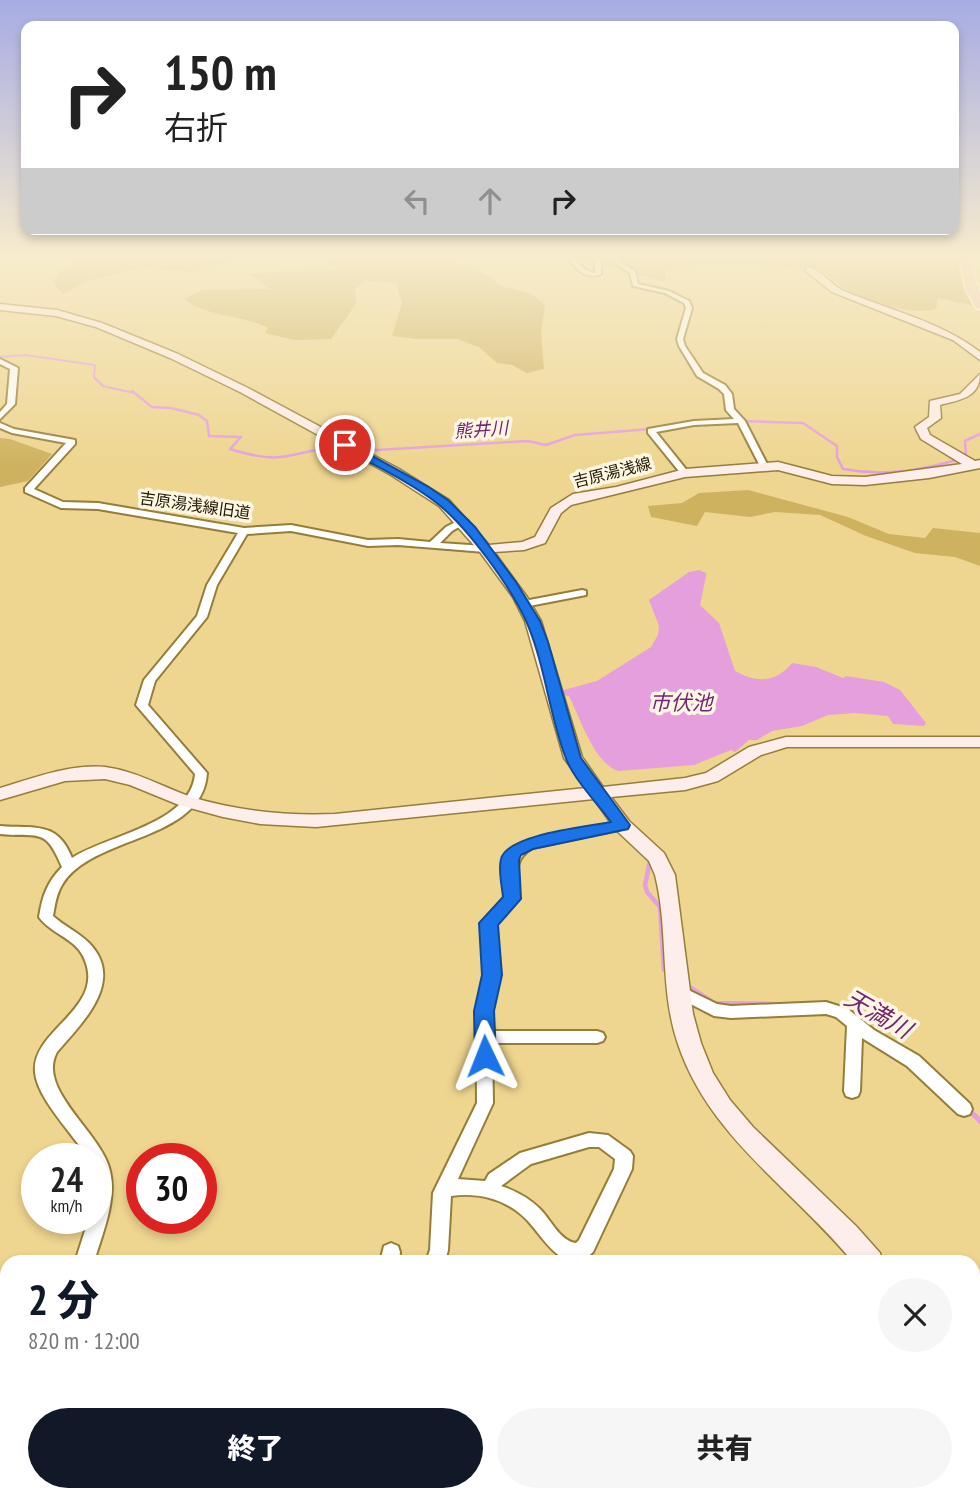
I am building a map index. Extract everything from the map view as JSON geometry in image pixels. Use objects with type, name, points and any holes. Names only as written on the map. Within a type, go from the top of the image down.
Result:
[{"type":"street","points":[[104,327],[174,356],[244,390],[423,488],[463,521],[524,604],[541,642],[573,758],[622,825],[657,858],[665,875],[677,990],[689,1044],[710,1095],[772,1163],[827,1211],[864,1255]]},
{"type":"street","points":[[683,327],[680,339],[682,346],[701,373],[729,394],[730,410],[741,421],[764,466]]},
{"type":"street","points":[[927,327],[956,338],[980,357]]},
{"type":"street","points":[[0,361],[14,368],[11,404],[0,417]]},
{"type":"street","points":[[976,465],[925,437],[921,427],[935,418],[934,403],[964,396],[980,377]]},
{"type":"street","points":[[685,473],[651,431],[694,423],[741,421]]},
{"type":"street","name":"吉原湯浅線旧道","points":[[0,425],[12,431],[72,442],[28,490],[61,505],[98,506],[244,531],[291,528],[368,543],[485,549]]},
{"type":"street","name":"吉原湯浅線","points":[[485,549],[524,547],[540,540],[556,511],[577,497],[616,491],[685,473],[764,466],[846,481],[929,474],[976,465]]},
{"type":"street","points":[[432,545],[449,529],[463,521]]},
{"type":"street","points":[[86,1255],[102,1194],[102,1170],[91,1148],[51,1091],[42,1066],[46,1055],[82,1014],[89,1002],[94,980],[93,965],[85,948],[46,917],[51,888],[68,866],[157,826],[200,787],[201,773],[142,705],[150,680],[202,617],[212,585],[244,531]]},
{"type":"street","points":[[524,604],[582,593]]},
{"type":"street","points":[[0,794],[71,775],[96,772],[127,778],[187,801],[251,817],[313,821],[481,807],[685,784],[712,777],[755,751],[786,741],[980,742]]},
{"type":"street","points":[[437,1255],[440,1201],[485,1103],[484,1011],[492,975],[488,923],[512,899],[510,860],[514,851],[528,844],[622,825]]},
{"type":"street","points":[[0,830],[50,833],[58,840],[68,866]]},
{"type":"street","points":[[677,990],[714,1010],[732,1012],[826,1008],[842,1013],[913,1061],[964,1108]]},
{"type":"street","points":[[852,1091],[855,1024]]},
{"type":"street","points":[[485,1037],[597,1037]]},
{"type":"street","points":[[444,1189],[472,1185],[490,1188],[529,1210],[562,1248],[580,1252],[586,1246],[622,1169],[624,1156],[603,1140],[589,1140],[526,1158],[495,1180],[490,1188]]},
{"type":"shaded area","points":[[266,327],[340,327],[331,339],[294,340],[265,333],[268,328]]},
{"type":"shaded area","points":[[395,327],[542,327],[544,369],[527,373],[512,365],[497,363],[479,347],[457,339],[392,336]]},
{"type":"shaded area","points":[[0,438],[52,454],[28,481],[0,487]]},
{"type":"shaded area","points":[[748,490],[848,517],[889,534],[925,538],[933,528],[980,533],[980,566],[955,557],[915,553],[866,536],[820,515],[775,512],[750,517],[705,512],[697,526],[651,517],[648,506],[682,503],[699,493]]},
{"type":"water","name":"市伏池","points":[[699,570],[706,573],[700,605],[719,623],[735,671],[751,678],[766,679],[786,670],[792,663],[816,667],[843,678],[846,676],[884,682],[900,690],[926,723],[924,726],[893,724],[888,716],[855,713],[828,715],[802,726],[772,731],[757,740],[749,740],[735,752],[731,750],[694,765],[619,771],[610,767],[589,740],[569,696],[562,695],[560,691],[597,681],[651,647],[658,635],[659,626],[649,600],[689,572]]},
{"type":"waterway","name":"熊井川","points":[[0,357],[25,355],[95,365],[94,377],[103,386],[134,393]]},
{"type":"waterway","name":"熊井川","points":[[132,391],[152,407],[171,408],[199,415],[207,421],[209,436],[241,437],[230,449],[242,453],[274,457],[342,447]]},
{"type":"waterway","name":"熊井川","points":[[693,421],[710,420]]},
{"type":"waterway","name":"熊井川","points":[[742,421],[803,423],[837,446],[837,457],[843,469],[875,472],[920,469],[966,457],[965,441],[980,434]]},
{"type":"waterway","name":"熊井川","points":[[357,448],[377,450],[528,441],[546,445],[575,435],[651,429]]},
{"type":"waterway","name":"天満川","points":[[648,859],[650,861],[645,885],[647,892],[660,907],[664,970]]},
{"type":"waterway","name":"天満川","points":[[688,986],[714,1003],[773,1004]]},
{"type":"waterway","name":"天満川","points":[[971,1112],[980,1121]]},
{"type":"route","points":[[345,445],[423,488],[444,503],[463,521],[511,584],[533,621],[541,642],[573,758],[622,825],[528,844],[514,851],[510,860],[512,899],[488,923],[492,975],[484,1011],[485,1056]]}]
